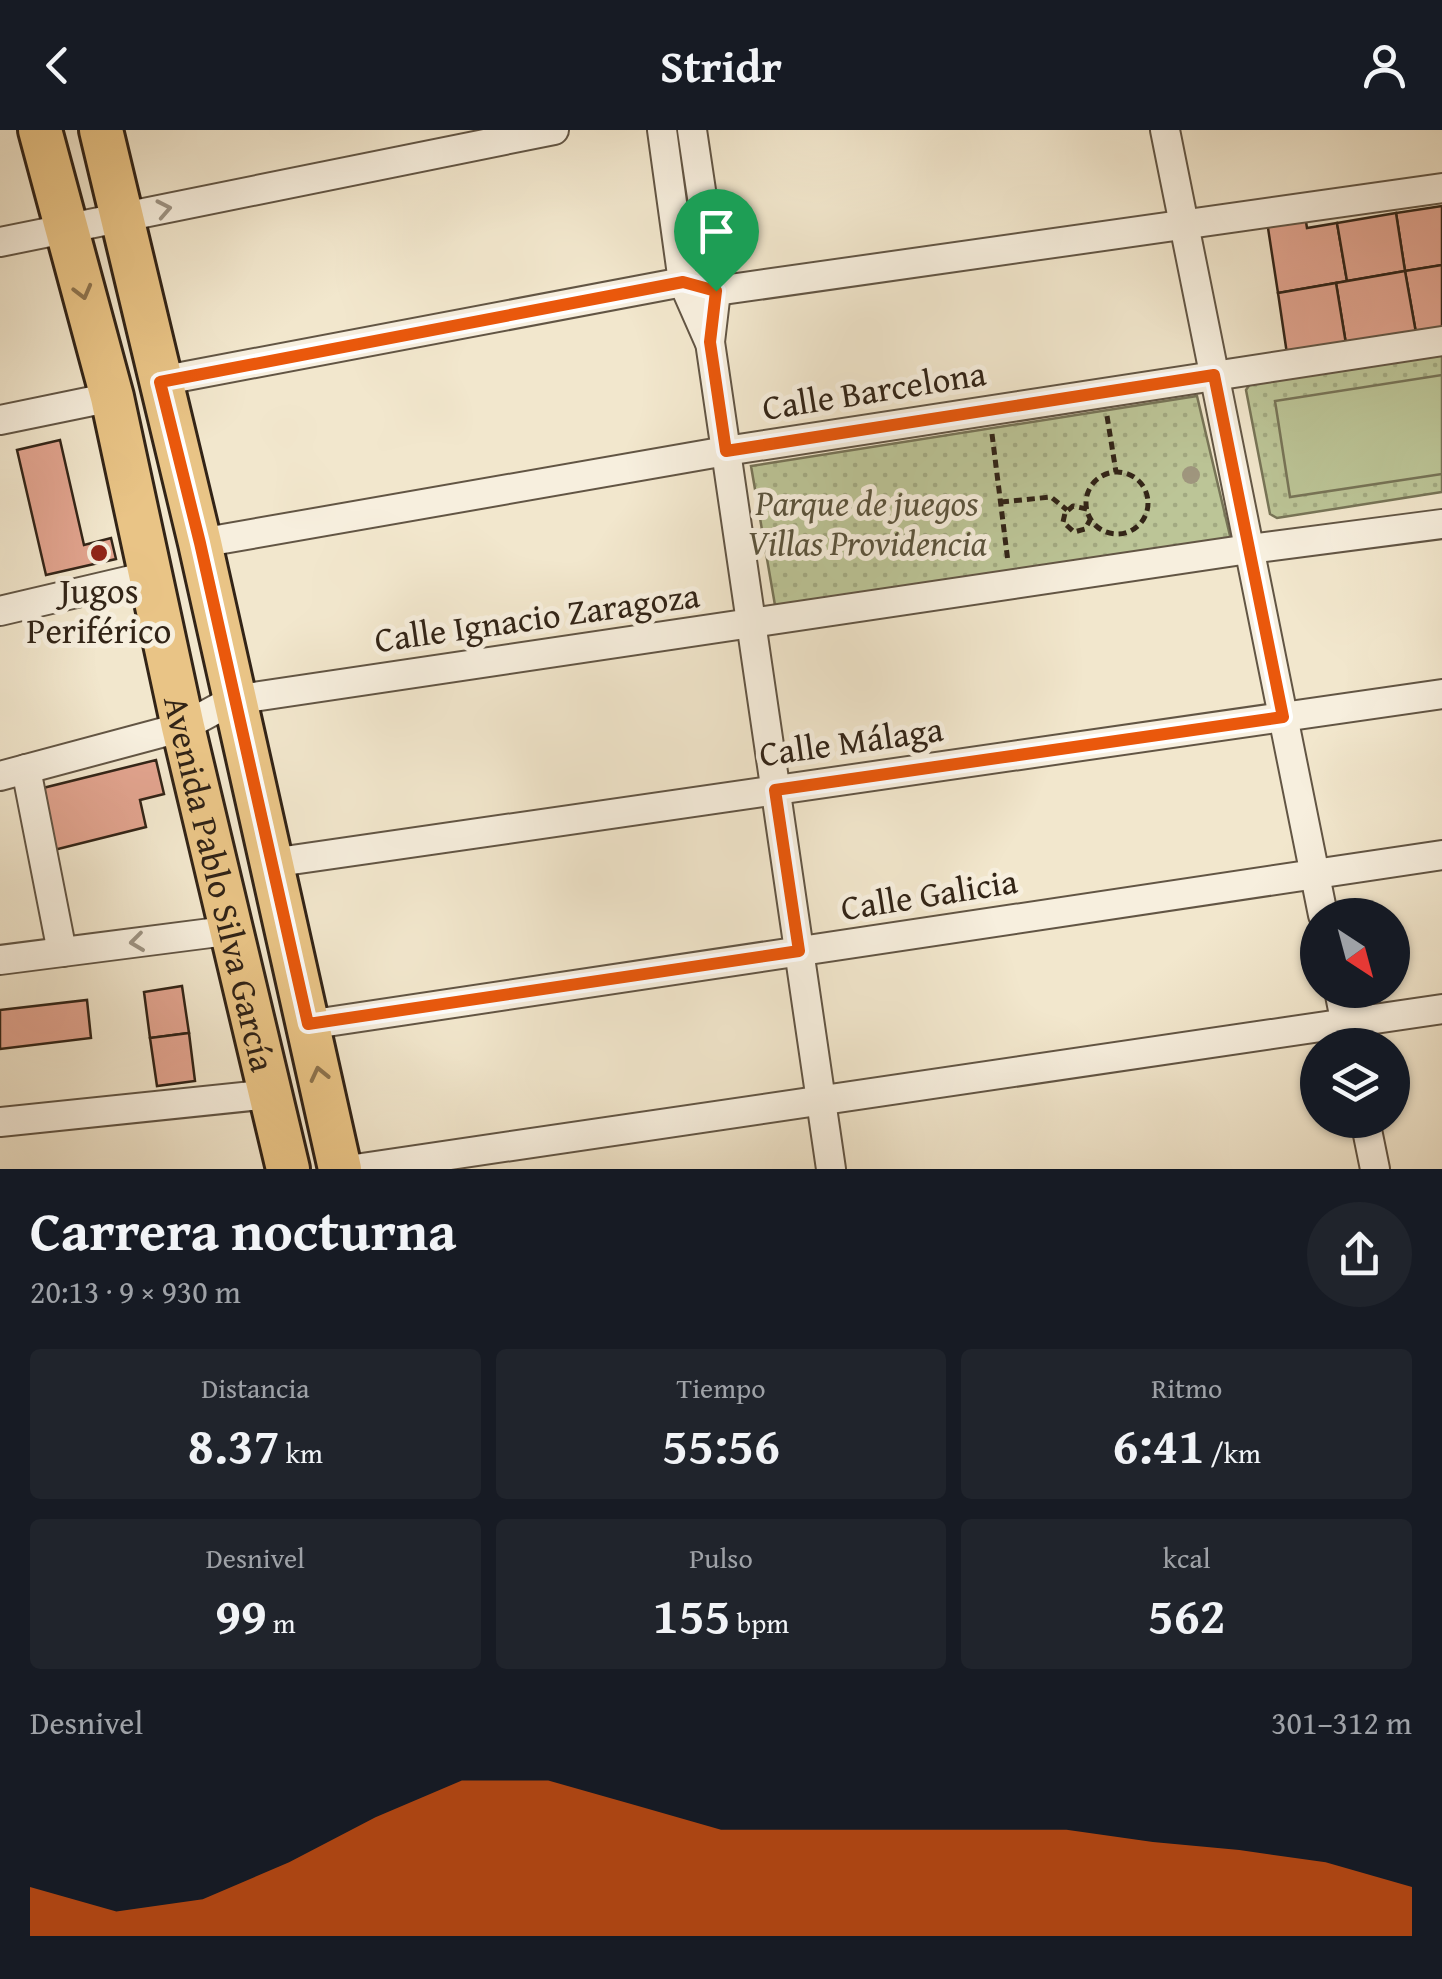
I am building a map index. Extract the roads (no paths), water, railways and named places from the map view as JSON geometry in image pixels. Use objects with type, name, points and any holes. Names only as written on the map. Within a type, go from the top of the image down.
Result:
[{"type":"main road","name":"Avenida Pablo Silva García","points":[[40,130],[112,397],[184,727],[288,1169]]},
{"type":"main road","name":"Avenida Pablo Silva García","points":[[101,130],[200,543],[340,1169]]},
{"type":"street","points":[[0,242],[554,130]]},
{"type":"street","points":[[662,130],[683,282],[710,342]]},
{"type":"street","points":[[692,130],[716,291],[710,342],[831,1169]]},
{"type":"street","points":[[1165,130],[1320,898]]},
{"type":"street","points":[[160,382],[683,282],[716,291],[1442,188]]},
{"type":"street","name":"Calle Barcelona","points":[[200,543],[726,451],[1442,341]]},
{"type":"street","points":[[0,420],[112,397]]},
{"type":"street","name":"Calle Ignacio Zaragoza","points":[[13,772],[184,727],[233,700],[1249,549],[1442,524]]},
{"type":"street","points":[[0,611],[153,575]]},
{"type":"street","name":"Calle Málaga","points":[[271,863],[1442,694]]},
{"type":"street","points":[[13,772],[62,952]]},
{"type":"street","name":"Calle Galicia","points":[[308,1024],[1442,855]]},
{"type":"street","points":[[0,960],[234,930]]},
{"type":"street","points":[[1371,1028],[1442,1009]]},
{"type":"street","points":[[355,1169],[821,1100],[1300,1040]]},
{"type":"street","points":[[0,1122],[270,1094]]},
{"type":"street","points":[[1369,1138],[1375,1169]]},
{"type":"place","name":"Jugos Periférico","points":[[99,553]]},
{"type":"park label","name":"Parque de juegos Villas Providencia","points":[[867,522]]}]
